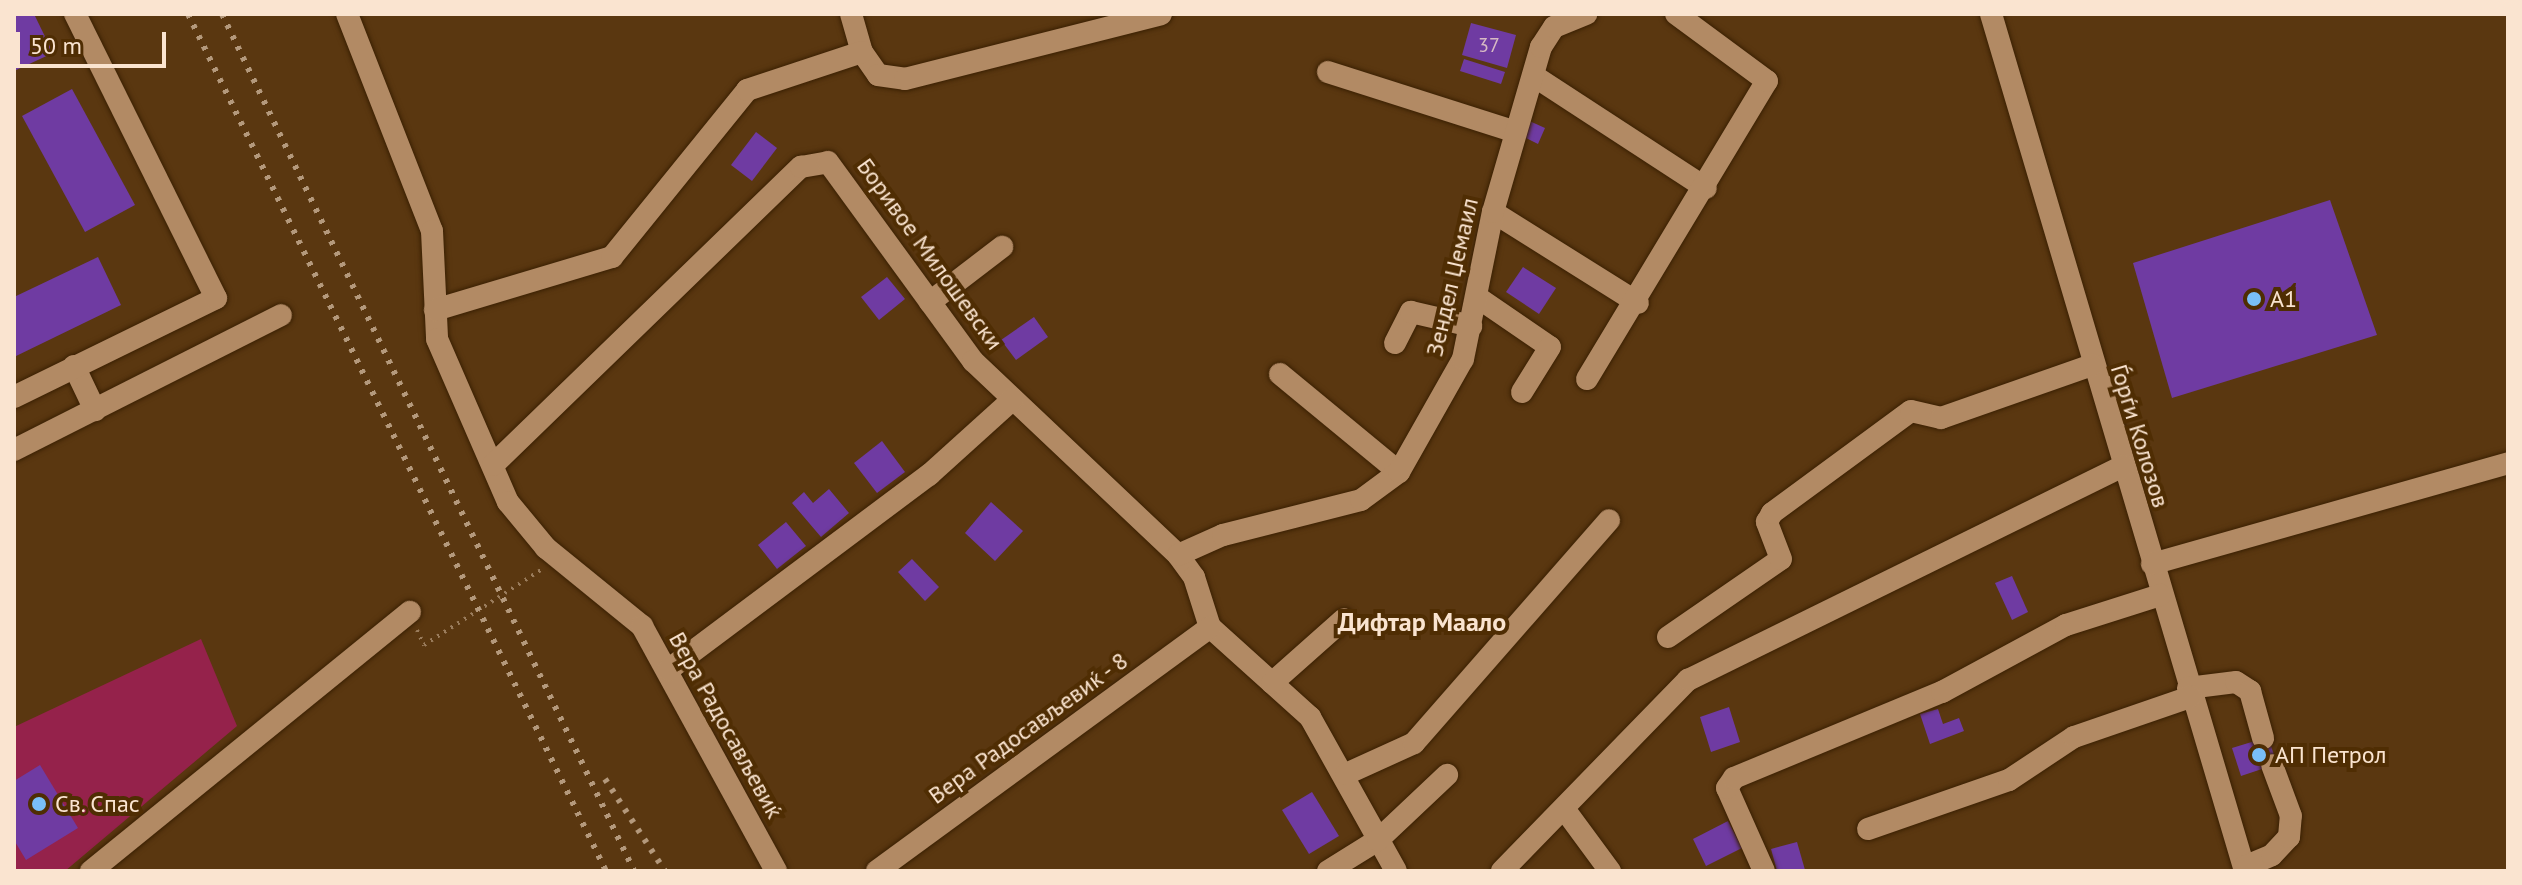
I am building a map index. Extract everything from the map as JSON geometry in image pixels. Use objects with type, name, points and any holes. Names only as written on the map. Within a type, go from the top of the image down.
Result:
[{"type":"street","points":[[14,397],[216,298],[75,14]]},
{"type":"street","points":[[347,14],[432,231],[435,310],[612,257],[747,90],[862,52]]},
{"type":"street","points":[[851,14],[862,52],[878,75],[905,79],[1161,14]]},
{"type":"street","name":"Зендел Џемаил","points":[[1178,555],[1223,535],[1361,500],[1399,472],[1445,401],[1471,326],[1493,212],[1516,132],[1554,27],[1586,14]]},
{"type":"street","points":[[1587,379],[1638,303],[1767,81],[1676,14]]},
{"type":"street","name":"Ѓорѓи Колозов","points":[[1993,15],[2092,365],[2244,869]]},
{"type":"street","points":[[1328,72],[1516,132]]},
{"type":"street","points":[[1534,76],[1706,188]]},
{"type":"street","name":"Боривое Милошевски","points":[[493,465],[809,162],[840,172],[930,302],[1013,399],[1178,555],[1194,577],[1210,627]]},
{"type":"street","points":[[1493,212],[1638,303]]},
{"type":"street","points":[[930,302],[1002,247]]},
{"type":"street","points":[[1477,297],[1550,347],[1522,392]]},
{"type":"street","name":"Вера Радосављевиќ","points":[[435,310],[437,339],[508,502],[560,558],[642,626],[776,871]]},
{"type":"street","points":[[1395,343],[1411,312],[1471,326]]},
{"type":"street","points":[[14,450],[281,315]]},
{"type":"street","points":[[1668,637],[1781,559],[1767,522],[1772,513],[1911,411],[1941,418],[2092,365]]},
{"type":"street","points":[[74,366],[95,410]]},
{"type":"street","points":[[1280,374],[1399,472]]},
{"type":"street","points":[[668,670],[929,475],[1013,399]]},
{"type":"street","points":[[2152,564],[2508,463]]},
{"type":"street","points":[[1502,871],[1565,810],[1688,680],[2123,466]]},
{"type":"street","points":[[1346,774],[1414,743],[1609,520]]},
{"type":"street","points":[[1764,871],[1727,788],[1734,778],[1942,692],[2066,625],[2160,595]]},
{"type":"street","points":[[91,871],[410,612]]},
{"type":"street","points":[[1272,683],[1344,619]]},
{"type":"street","points":[[1210,627],[1310,717],[1346,774],[1396,871]]},
{"type":"street","name":"Вера Радосављевиќ - 8","points":[[877,871],[1210,627]]},
{"type":"street","points":[[1868,829],[2009,780],[2074,737],[2189,692],[2236,682],[2250,691],[2263,738]]},
{"type":"street","points":[[2244,869],[2272,855],[2289,837],[2291,816],[2272,765]]},
{"type":"street","points":[[1328,871],[1378,840],[1447,775]]},
{"type":"street","points":[[1565,810],[1610,871]]},
{"type":"path","points":[[410,612],[424,645],[560,558]]},
{"type":"shaded area","points":[[201,639],[237,726],[65,871],[14,871],[14,727]]},
{"type":"building","points":[[14,14],[34,14],[53,53],[14,71]]},
{"type":"building","points":[[1471,23],[1516,35],[1507,68],[1462,55]]},
{"type":"building","points":[[1464,59],[1505,72],[1501,84],[1460,71]]},
{"type":"building","points":[[72,89],[135,205],[85,232],[22,116]]},
{"type":"building","points":[[1525,119],[1545,128],[1538,144],[1518,134]]},
{"type":"building","points":[[756,132],[777,148],[752,181],[731,165]]},
{"type":"building","name":"А1","points":[[2330,200],[2377,335],[2172,398],[2133,263]]},
{"type":"building","points":[[98,257],[121,305],[14,357],[14,297]]},
{"type":"building","points":[[1523,267],[1556,288],[1539,314],[1506,292]]},
{"type":"building","points":[[887,277],[905,299],[879,320],[861,297]]},
{"type":"building","points":[[1034,317],[1048,337],[1016,360],[1001,340]]},
{"type":"building","points":[[882,441],[905,472],[877,493],[854,463]]},
{"type":"building","points":[[829,489],[849,513],[821,537],[792,503],[804,492],[813,503]]},
{"type":"building","points":[[991,502],[1023,531],[995,561],[965,533]]},
{"type":"building","points":[[786,522],[806,546],[777,569],[758,545]]},
{"type":"building","points":[[912,559],[939,587],[925,601],[898,572]]},
{"type":"building","points":[[2012,576],[2028,612],[2012,620],[1995,583]]},
{"type":"building","points":[[1729,707],[1740,742],[1711,752],[1700,717]]},
{"type":"building","points":[[1938,709],[1943,724],[1959,718],[1964,731],[1930,744],[1920,714]]},
{"type":"building","points":[[2268,737],[2277,764],[2241,776],[2232,748]]},
{"type":"building","name":"Св. Спас","points":[[40,765],[78,828],[26,860],[14,840],[14,781]]},
{"type":"building","points":[[1312,792],[1339,836],[1309,854],[1282,810]]},
{"type":"building","points":[[1728,821],[1742,848],[1706,866],[1693,839]]},
{"type":"building","points":[[1797,842],[1805,870],[1777,871],[1771,849]]},
{"type":"railway","points":[[188,14],[606,871]]},
{"type":"railway","points":[[222,14],[634,871]]},
{"type":"railway","points":[[605,779],[665,871]]},
{"type":"place","name":"А1","points":[[2254,299]]},
{"type":"place","name":"АП Петрол","points":[[2259,755]]},
{"type":"place","name":"Св. Спас","points":[[39,804]]},
{"type":"district","name":"Дифтар Маало","points":[[1422,622]]}]
